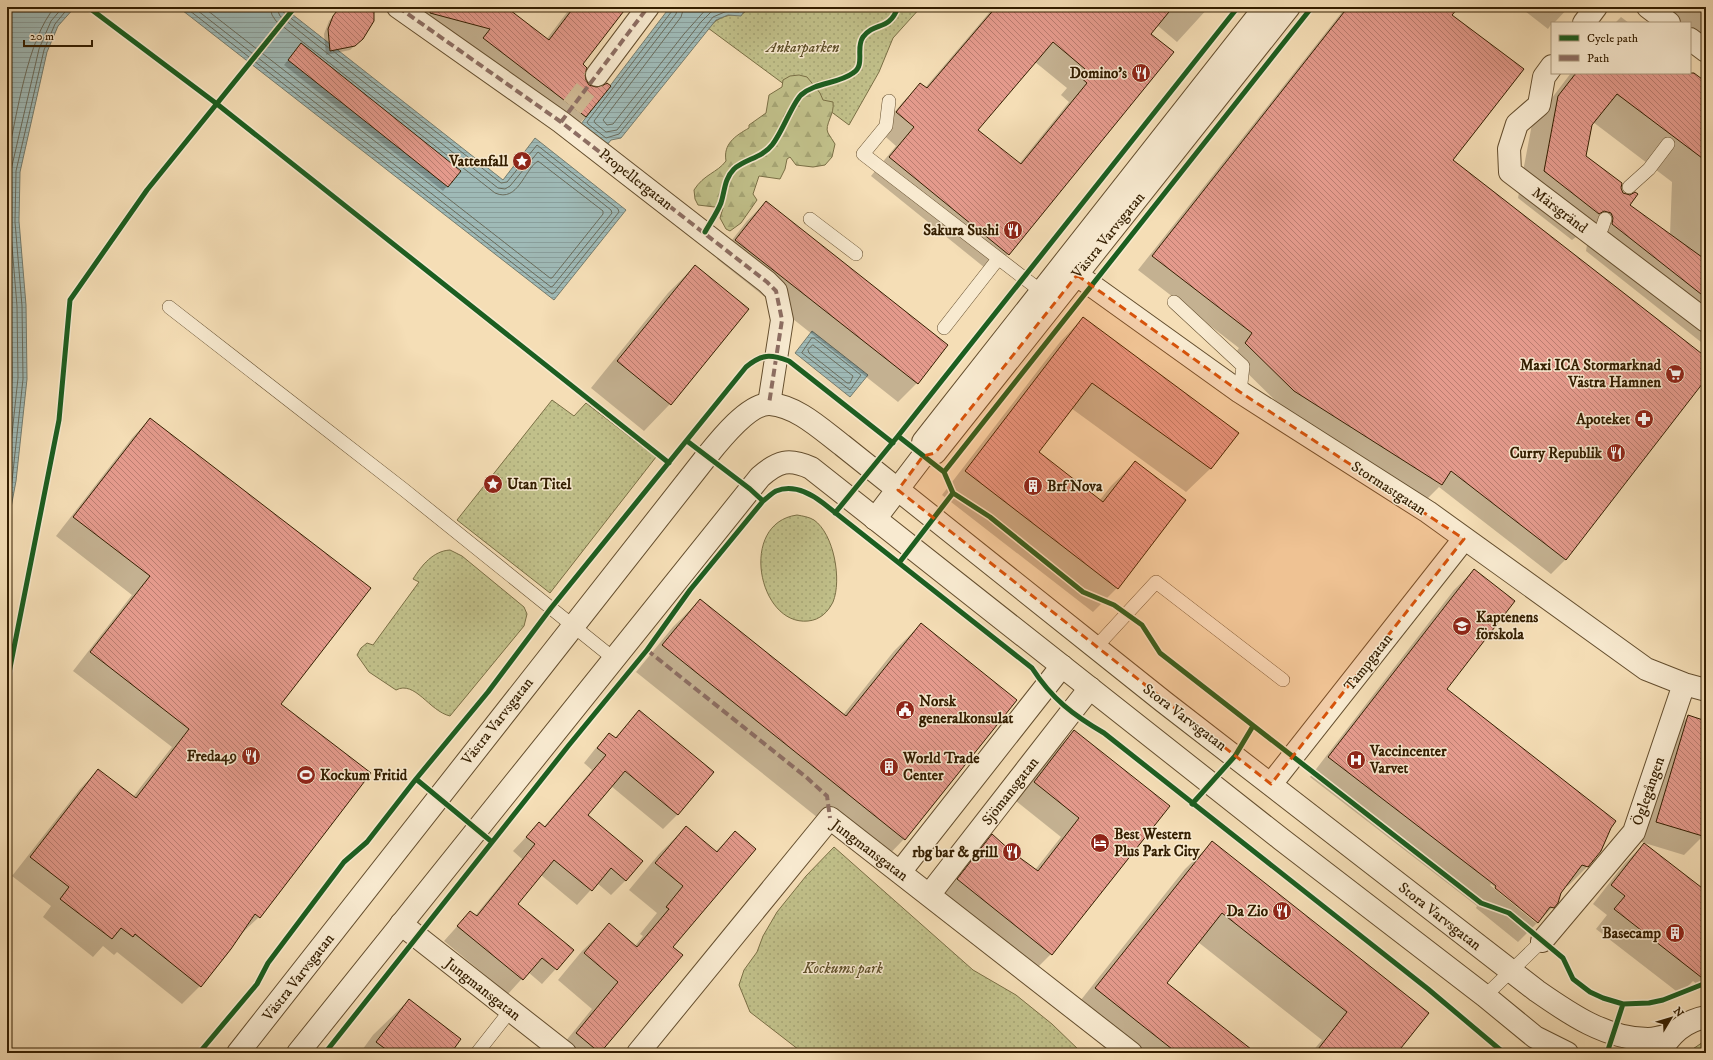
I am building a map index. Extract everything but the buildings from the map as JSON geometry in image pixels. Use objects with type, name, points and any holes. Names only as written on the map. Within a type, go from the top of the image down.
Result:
[{"type":"street","name":"Propellergatan","points":[[398,7],[567,114],[705,232],[767,282],[776,292],[782,320],[769,404]]},
{"type":"street","points":[[597,75],[648,7]]},
{"type":"street","name":"Västra Varvsgatan","points":[[875,519],[923,456],[923,442],[1048,296],[1265,7]]},
{"type":"street","name":"Västra Varvsgatan","points":[[1048,296],[1077,275],[1289,7]]},
{"type":"street","points":[[1585,22],[1596,7]]},
{"type":"street","points":[[1648,7],[1668,22]]},
{"type":"street","points":[[1691,40],[1706,51]]},
{"type":"street","name":"Märsgränd","points":[[1551,67],[1544,77],[1539,105],[1517,124],[1509,149],[1510,172],[1600,228],[1706,321]]},
{"type":"street","name":"Stormastgatan","points":[[1077,275],[1240,392],[1428,512],[1646,669],[1684,684],[1706,690]]},
{"type":"street","name":"Västra Varvsgatan","points":[[238,1053],[725,433],[748,413],[769,404]]},
{"type":"street","name":"Stora Varvsgatan","points":[[769,404],[790,410],[807,419],[842,445],[1164,702],[1536,991],[1585,1022],[1633,1038],[1650,1039],[1672,1034]]},
{"type":"street","points":[[298,1053],[613,658],[760,477],[772,466],[786,462],[800,463],[811,468],[1281,839],[1486,996],[1535,1037],[1567,1053]]},
{"type":"street","name":"Tampgatan","points":[[1271,784],[1464,539]]},
{"type":"street","points":[[900,872],[1062,666]]},
{"type":"street","name":"Öglegången","points":[[1542,941],[1634,832],[1684,684]]},
{"type":"street","name":"Sjömansgatan","points":[[929,895],[1090,688]]},
{"type":"street","name":"Jungmansgatan","points":[[638,1053],[830,818],[1131,1053]]},
{"type":"street","name":"Jungmansgatan","points":[[401,924],[565,1053]]},
{"type":"street","name":"Stora Varvsgatan","points":[[1660,1053],[1672,1034],[1684,1025],[1706,1016]]},
{"type":"lane","points":[[889,101],[886,126],[863,154],[1048,296]]},
{"type":"lane","points":[[1629,187],[1649,169],[1668,144]]},
{"type":"lane","points":[[810,219],[856,254]]},
{"type":"lane","points":[[944,328],[998,259]]},
{"type":"lane","points":[[1174,302],[1244,366],[1240,392]]},
{"type":"lane","points":[[169,307],[403,489],[613,658]]},
{"type":"lane","points":[[1096,647],[1156,582],[1284,680]]},
{"type":"lane","points":[[1486,996],[1542,941]]},
{"type":"lane","points":[[477,1053],[510,1011]]},
{"type":"highlighted area","points":[[1077,275],[1240,392],[1464,539],[1271,784],[898,490],[923,456],[935,453]]},
{"type":"green space","name":"Ankarparken","points":[[747,7],[921,7],[893,38],[879,72],[849,125],[806,93],[800,96],[708,28],[716,21],[724,17],[744,13]]},
{"type":"green space","points":[[799,75],[807,77],[820,93],[823,100],[833,102],[832,111],[827,126],[827,130],[835,144],[832,157],[825,165],[813,167],[796,165],[790,157],[787,159],[785,169],[780,179],[759,176],[753,194],[757,200],[741,223],[730,231],[726,229],[720,218],[723,208],[698,205],[695,199],[694,190],[702,180],[726,161],[726,150],[731,141],[749,128],[749,125],[766,113],[769,95],[782,87],[783,80],[790,76]]},
{"type":"green space","points":[[552,400],[574,416],[586,403],[656,457],[550,593],[457,520]]},
{"type":"green space","points":[[797,515],[814,520],[821,527],[831,546],[836,570],[836,593],[831,606],[820,617],[808,621],[791,618],[777,608],[767,592],[762,573],[761,553],[767,536],[778,522]]},
{"type":"green space","points":[[450,550],[462,556],[524,607],[527,614],[524,626],[450,716],[442,713],[410,689],[403,688],[396,690],[369,672],[357,655],[361,648],[367,643],[373,645],[419,582],[413,579],[424,564],[438,553]]},
{"type":"green space","name":"Kockums park","points":[[834,847],[973,970],[1016,995],[1052,1024],[1082,1053],[803,1053],[750,1012],[739,985],[744,970],[757,952],[763,936],[777,912],[806,876]]},
{"type":"green space","points":[[1706,1040],[1706,1053],[1687,1053]]},
{"type":"water","points":[[7,7],[75,7],[58,26],[47,52],[20,172],[19,221],[26,305],[27,379],[16,481],[7,529]]},
{"type":"water","points":[[178,7],[283,7],[503,180],[535,138],[626,210],[554,300]]},
{"type":"water","points":[[670,7],[747,7],[741,16],[728,15],[716,20],[621,138],[611,140],[607,145],[581,124]]},
{"type":"water","points":[[812,331],[868,375],[850,397],[795,353]]},
{"type":"tunnel","points":[[572,107],[597,75]]},
{"type":"marked path","points":[[398,7],[561,122],[767,282],[776,291],[782,320],[769,404]]},
{"type":"marked path","points":[[561,122],[648,7]]},
{"type":"marked path","points":[[647,650],[806,777],[827,796],[830,818]]},
{"type":"cycle path","points":[[88,7],[217,104],[669,463]]},
{"type":"cycle path","points":[[7,683],[59,420],[70,300],[147,190],[295,7]]},
{"type":"cycle path","points":[[705,232],[719,207],[728,177],[734,169],[763,153],[772,145],[801,95],[820,85],[847,77],[857,70],[860,61],[860,46],[863,37],[872,29],[890,20],[898,7]]},
{"type":"cycle path","points":[[898,436],[1238,7]]},
{"type":"cycle path","points":[[944,472],[1312,7]]},
{"type":"cycle path","points":[[199,1053],[257,984],[268,963],[344,862],[367,842],[416,779],[488,692],[551,608],[746,367],[766,356],[777,357],[789,361],[893,443]]},
{"type":"cycle path","points":[[835,513],[898,436],[944,472],[953,493],[990,517],[1083,592],[1114,605],[1142,625],[1160,653],[1481,903],[1509,913],[1563,958],[1573,979],[1590,992],[1623,1004],[1649,1003],[1663,1000],[1706,983]]},
{"type":"cycle path","points":[[687,441],[750,489],[763,501]]},
{"type":"cycle path","points":[[325,1053],[569,745],[647,650],[690,590],[763,501],[771,494],[782,489],[795,489],[807,493],[823,503],[1032,668],[1047,689],[1073,713],[1104,733],[1428,989],[1504,1053]]},
{"type":"cycle path","points":[[899,563],[953,493]]},
{"type":"cycle path","points":[[1192,804],[1235,756],[1253,726]]},
{"type":"cycle path","points":[[416,779],[492,842]]},
{"type":"cycle path","points":[[1607,1053],[1623,1004]]},
{"type":"place","name":"Domino's","points":[[1141,73]]},
{"type":"place","name":"Vattenfall","points":[[522,161]]},
{"type":"place","name":"Sakura Sushi","points":[[1013,230]]},
{"type":"place","name":"Maxi ICA Stormarknad Västra Hamnen","points":[[1675,374]]},
{"type":"place","name":"Apoteket","points":[[1644,419]]},
{"type":"place","name":"Curry Republik","points":[[1616,453]]},
{"type":"place","name":"Utan Titel","points":[[493,484]]},
{"type":"place","name":"Brf Nova","points":[[1033,486]]},
{"type":"place","name":"Kaptenens förskola","points":[[1462,626]]},
{"type":"place","name":"Norsk generalkonsulat","points":[[905,710]]},
{"type":"place","name":"Freda49","points":[[251,756]]},
{"type":"place","name":"Vaccincenter Varvet","points":[[1356,760]]},
{"type":"place","name":"World Trade Center","points":[[889,767]]},
{"type":"place","name":"Kockum Fritid","points":[[306,775]]},
{"type":"place","name":"Best Western Plus Park City","points":[[1100,843]]},
{"type":"place","name":"rbg bar & grill","points":[[1012,852]]},
{"type":"place","name":"Da Zio","points":[[1282,911]]},
{"type":"place","name":"Basecamp","points":[[1675,933]]}]
